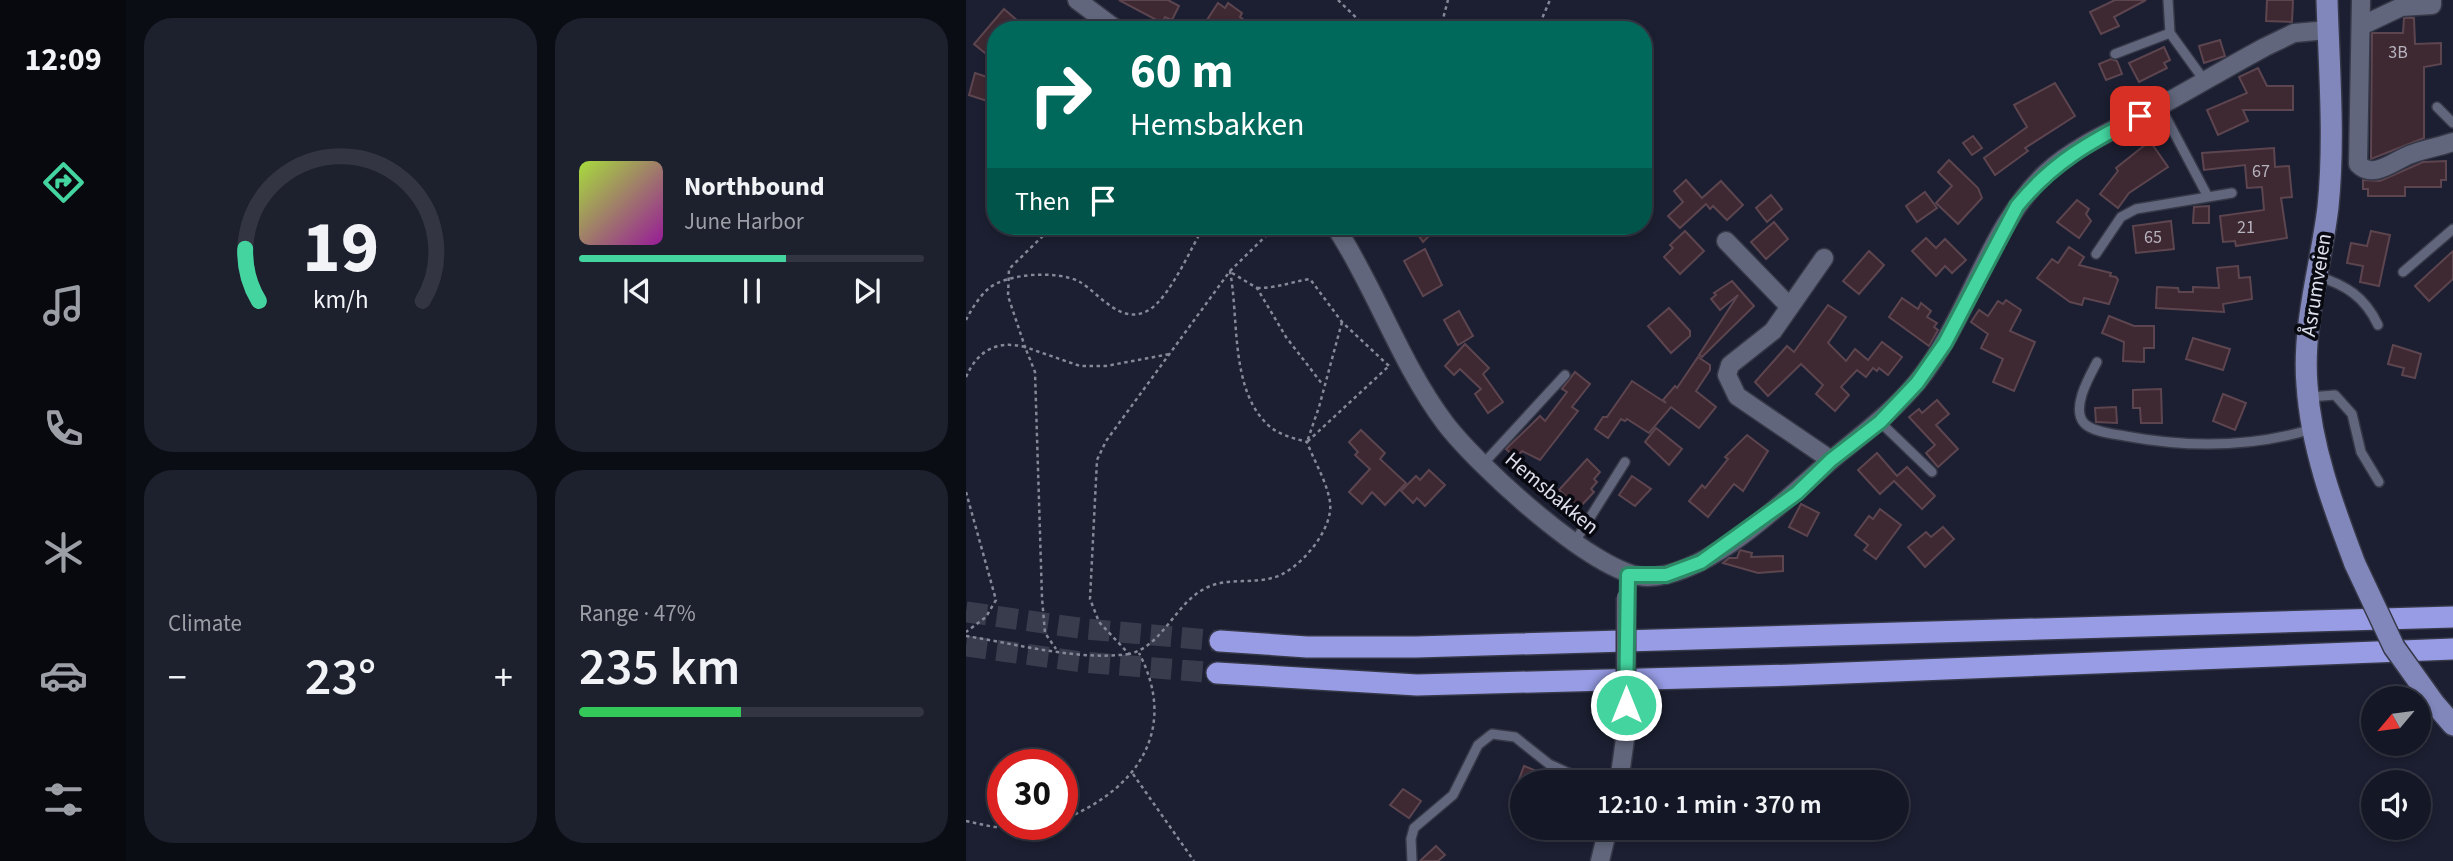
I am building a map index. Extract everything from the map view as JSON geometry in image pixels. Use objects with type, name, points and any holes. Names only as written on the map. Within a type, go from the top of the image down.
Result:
[{"type":"highway","points":[[1220,641],[1307,646],[1443,647],[2453,617]]},
{"type":"highway","points":[[1217,673],[1417,685],[1794,675],[2453,649]]},
{"type":"main road","name":"Åsrumveien","points":[[2327,0],[2330,141],[2328,205],[2307,347],[2312,429],[2355,564],[2394,647],[2453,725]]},
{"type":"street","points":[[1077,0],[1104,21]]},
{"type":"street","points":[[2361,0],[2358,164],[2368,170],[2387,168],[2409,154],[2453,142]]},
{"type":"street","points":[[2361,26],[2401,7],[2432,3]]},
{"type":"street","name":"Hemsbakken","points":[[1340,235],[1444,422],[1483,464],[1574,543],[1603,564],[1628,575],[1666,575],[1701,562],[1797,493],[1831,460],[1880,422],[1935,358],[1954,328],[2017,206],[2031,189],[2065,158],[2294,33],[2328,30]]},
{"type":"street","points":[[1726,241],[1789,306]]},
{"type":"street","points":[[1824,258],[1773,331],[1730,365],[1727,375],[1737,396],[1831,460]]},
{"type":"street","points":[[1621,770],[1626,732],[1628,575]]},
{"type":"street","points":[[1600,861],[1605,840]]},
{"type":"lane","points":[[2168,0],[2170,33],[2204,80]]},
{"type":"lane","points":[[2115,54],[2170,33]]},
{"type":"lane","points":[[2160,106],[2207,195]]},
{"type":"lane","points":[[2437,107],[2453,123]]},
{"type":"lane","points":[[2096,254],[2125,214],[2148,206],[2232,193]]},
{"type":"lane","points":[[2403,272],[2453,229]]},
{"type":"lane","points":[[2316,275],[2347,287],[2361,298],[2378,325]]},
{"type":"lane","points":[[2096,362],[2080,404],[2084,423],[2092,427],[2145,440],[2220,446],[2290,436],[2312,429]]},
{"type":"lane","points":[[1483,464],[1565,375]]},
{"type":"lane","points":[[2308,397],[2329,394],[2340,399],[2352,414],[2361,452],[2379,482]]},
{"type":"lane","points":[[1880,422],[1932,472]]},
{"type":"lane","points":[[1574,543],[1625,462]]},
{"type":"lane","points":[[1412,861],[1411,839],[1415,828],[1453,795],[1478,745],[1492,734],[1515,737],[1549,764],[1562,770]]},
{"type":"path","points":[[1338,0],[1360,21]]},
{"type":"path","points":[[1442,21],[1448,0]]},
{"type":"path","points":[[1541,21],[1550,0]]},
{"type":"path","points":[[1044,235],[1014,263],[1007,280],[1011,310],[1035,372],[1037,518],[1045,633],[1056,649]]},
{"type":"path","points":[[966,320],[986,290],[1007,280],[1041,274],[1062,276],[1079,282],[1116,310],[1129,315],[1140,314],[1159,299],[1199,235]]},
{"type":"path","points":[[1129,654],[1099,622],[1090,599],[1097,460],[1106,440],[1230,271],[1267,235]]},
{"type":"path","points":[[1230,271],[1257,288],[1286,337],[1323,385]]},
{"type":"path","points":[[1230,271],[1241,363],[1256,410],[1276,430],[1307,442]]},
{"type":"path","points":[[1257,288],[1280,289],[1296,281],[1310,279],[1342,322],[1389,366]]},
{"type":"path","points":[[966,634],[1108,657],[1129,654],[1149,647],[1178,610],[1204,589],[1218,583],[1270,579],[1287,573],[1315,544],[1329,517],[1330,503],[1307,442],[1342,322]]},
{"type":"path","points":[[966,377],[982,354],[995,344],[1008,343],[1025,347],[1080,366],[1106,366],[1170,354]]},
{"type":"path","points":[[1307,442],[1389,366],[1405,355]]},
{"type":"path","points":[[966,492],[996,600],[986,617],[966,634]]},
{"type":"path","points":[[1078,813],[1133,774],[1145,750],[1156,699],[1152,678],[1138,652]]},
{"type":"path","points":[[1133,774],[1194,861]]},
{"type":"path","points":[[966,821],[987,826]]},
{"type":"building","points":[[1119,0],[1168,0],[1179,6],[1172,20],[1165,17],[1163,21]]},
{"type":"building","points":[[2115,0],[2146,0],[2114,17],[2119,26],[2101,34],[2090,12]]},
{"type":"building","points":[[2267,0],[2293,0],[2292,22],[2266,21]]},
{"type":"building","points":[[1218,3],[1225,8],[1228,3],[1242,13],[1240,17],[1244,20],[1209,21]]},
{"type":"building","points":[[1004,9],[1018,21],[994,21]]},
{"type":"building","points":[[2404,18],[2414,18],[2415,44],[2441,43],[2441,64],[2424,67],[2424,138],[2371,159],[2372,33],[2403,33]]},
{"type":"building","points":[[987,29],[987,55],[974,44]]},
{"type":"building","points":[[2220,40],[2225,56],[2204,63],[2199,46]]},
{"type":"building","points":[[2164,47],[2170,60],[2164,63],[2167,68],[2139,82],[2129,63]]},
{"type":"building","points":[[2111,59],[2117,61],[2122,74],[2106,80],[2099,64]]},
{"type":"building","points":[[2258,68],[2267,86],[2293,86],[2293,110],[2243,110],[2248,121],[2218,135],[2207,110],[2247,93],[2239,77]]},
{"type":"building","points":[[975,73],[987,77],[987,101],[969,95]]},
{"type":"building","points":[[2055,83],[2075,116],[2025,148],[2028,151],[1995,175],[1984,158],[2027,127],[2014,105]]},
{"type":"building","points":[[1973,136],[1982,148],[1972,155],[1963,143]]},
{"type":"building","points":[[2150,141],[2168,167],[2129,193],[2118,208],[2100,194],[2118,171],[2116,168]]},
{"type":"building","points":[[2274,148],[2275,167],[2289,166],[2292,197],[2281,198],[2287,238],[2236,246],[2235,241],[2223,242],[2220,216],[2264,210],[2262,187],[2247,188],[2245,165],[2204,170],[2202,153]]},
{"type":"building","points":[[1949,160],[1978,188],[1982,198],[1958,224],[1936,203],[1952,186],[1938,172]]},
{"type":"building","points":[[2446,161],[2446,180],[2441,180],[2441,187],[2405,187],[2405,196],[2368,196],[2368,189],[2363,189],[2363,180],[2380,181],[2423,162]]},
{"type":"building","points":[[1686,180],[1702,198],[1721,181],[1743,205],[1727,220],[1713,206],[1710,209],[1706,204],[1680,228],[1668,216],[1683,202],[1674,191]]},
{"type":"building","points":[[1925,192],[1937,208],[1917,222],[1906,206]]},
{"type":"building","points":[[1771,195],[1782,209],[1767,222],[1756,208]]},
{"type":"building","points":[[2077,200],[2089,209],[2086,214],[2091,221],[2079,238],[2057,222]]},
{"type":"building","points":[[2209,206],[2209,223],[2193,223],[2194,207]]},
{"type":"building","points":[[2171,221],[2174,249],[2136,253],[2133,226]]},
{"type":"building","points":[[1774,222],[1788,239],[1766,259],[1751,242]]},
{"type":"building","points":[[1685,231],[1704,251],[1680,274],[1664,257],[1673,248],[1670,245]]},
{"type":"building","points":[[2371,231],[2390,235],[2379,286],[2360,282],[2363,266],[2347,263],[2351,243],[2367,246]]},
{"type":"building","points":[[1418,235],[1430,235],[1423,242]]},
{"type":"building","points":[[1926,238],[1936,248],[1945,239],[1966,260],[1952,273],[1945,266],[1936,276],[1912,251]]},
{"type":"building","points":[[2069,247],[2084,257],[2079,265],[2111,273],[2110,276],[2116,277],[2118,280],[2109,304],[2084,298],[2082,305],[2070,302],[2037,278],[2052,259],[2058,263]]},
{"type":"building","points":[[1425,249],[1442,285],[1423,296],[1404,261]]},
{"type":"building","points":[[1869,251],[1884,265],[1859,294],[1843,281]]},
{"type":"building","points":[[2453,251],[2453,279],[2429,301],[2415,286]]},
{"type":"building","points":[[2238,266],[2239,278],[2250,277],[2252,299],[2223,304],[2224,312],[2156,308],[2157,287],[2178,288],[2179,292],[2193,292],[2193,287],[2219,288],[2217,268]]},
{"type":"building","points":[[1732,281],[1754,306],[1702,357],[1699,355],[1738,295],[1720,310],[1711,299],[1716,295],[1714,293]]},
{"type":"building","points":[[1902,298],[1918,309],[1921,303],[1931,311],[1927,317],[1937,323],[1934,327],[1938,330],[1929,346],[1889,317]]},
{"type":"building","points":[[2006,300],[2021,310],[2010,331],[2035,342],[2014,391],[1993,382],[2003,359],[1981,348],[1988,334],[1971,322],[1979,310],[1988,316],[1998,301],[2003,304]]},
{"type":"building","points":[[1828,305],[1846,317],[1828,343],[1846,361],[1855,349],[1868,360],[1882,342],[1902,357],[1888,375],[1879,368],[1877,371],[1873,368],[1866,377],[1857,370],[1841,387],[1849,395],[1835,411],[1816,394],[1823,385],[1801,364],[1768,396],[1755,382],[1787,346],[1794,352]]},
{"type":"building","points":[[1669,308],[1690,331],[1690,336],[1671,353],[1648,326]]},
{"type":"building","points":[[1459,311],[1473,336],[1458,345],[1444,320]]},
{"type":"building","points":[[2109,316],[2134,326],[2154,326],[2154,348],[2144,348],[2144,362],[2123,361],[2124,342],[2102,333]]},
{"type":"building","points":[[2193,338],[2230,349],[2223,370],[2186,359]]},
{"type":"building","points":[[1465,344],[1489,368],[1483,374],[1503,402],[1488,413],[1475,394],[1481,389],[1460,369],[1454,375],[1445,366]]},
{"type":"building","points":[[2393,345],[2421,354],[2415,378],[2402,375],[2404,368],[2388,364]]},
{"type":"building","points":[[1698,357],[1710,365],[1710,370],[1696,391],[1716,407],[1699,428],[1671,407],[1649,433],[1627,419],[1621,419],[1608,438],[1595,429],[1603,417],[1607,417],[1632,381],[1666,403],[1663,400],[1675,386],[1677,388]]},
{"type":"building","points":[[1575,372],[1590,384],[1572,407],[1578,411],[1540,460],[1522,451],[1516,458],[1506,449],[1540,416],[1545,421],[1567,392],[1562,389]]},
{"type":"building","points":[[2161,389],[2162,423],[2141,423],[2140,408],[2133,408],[2133,390]]},
{"type":"building","points":[[2223,394],[2246,403],[2235,430],[2213,421]]},
{"type":"building","points":[[1937,400],[1949,414],[1936,425],[1958,449],[1938,467],[1926,453],[1935,445],[1909,417],[1919,409],[1922,413]]},
{"type":"building","points":[[2116,407],[2117,423],[2096,422],[2095,408]]},
{"type":"building","points":[[1656,428],[1682,449],[1669,465],[1645,442]]},
{"type":"building","points":[[1361,430],[1385,453],[1380,459],[1406,483],[1385,505],[1372,492],[1362,504],[1349,492],[1370,469],[1355,455],[1358,452],[1349,442]]},
{"type":"building","points":[[1747,435],[1768,451],[1743,491],[1734,484],[1708,517],[1689,501],[1702,485],[1705,488],[1728,459],[1725,457]]},
{"type":"building","points":[[1877,453],[1897,476],[1907,467],[1935,496],[1922,509],[1894,481],[1880,494],[1858,470]]},
{"type":"building","points":[[1587,459],[1600,472],[1591,489],[1594,492],[1579,508],[1559,490]]},
{"type":"building","points":[[1429,470],[1445,485],[1425,506],[1417,498],[1413,503],[1401,491],[1416,476],[1420,480]]},
{"type":"building","points":[[1632,476],[1651,489],[1635,506],[1619,495]]},
{"type":"building","points":[[1801,504],[1819,513],[1807,536],[1789,527]]},
{"type":"building","points":[[1880,509],[1901,525],[1876,559],[1864,550],[1868,545],[1855,535],[1869,516],[1873,519]]},
{"type":"building","points":[[1943,527],[1954,539],[1925,567],[1908,547],[1926,532],[1931,537]]},
{"type":"building","points":[[1740,550],[1752,553],[1751,557],[1783,556],[1783,571],[1758,573],[1723,563],[1729,558],[1737,558]]},
{"type":"building","points":[[1403,789],[1421,801],[1409,818],[1390,805]]},
{"type":"building","points":[[1436,846],[1445,855],[1438,861],[1420,861]]},
{"type":"tunnel","points":[[966,612],[1086,629],[1220,641]]},
{"type":"tunnel","points":[[966,646],[1082,662],[1217,673]]},
{"type":"route","points":[[1626,705],[1628,575],[1666,575],[1701,562],[1797,493],[1831,460],[1858,442],[1917,383],[1935,358],[1954,328],[2017,206],[2031,189],[2065,158],[2140,116]]}]
